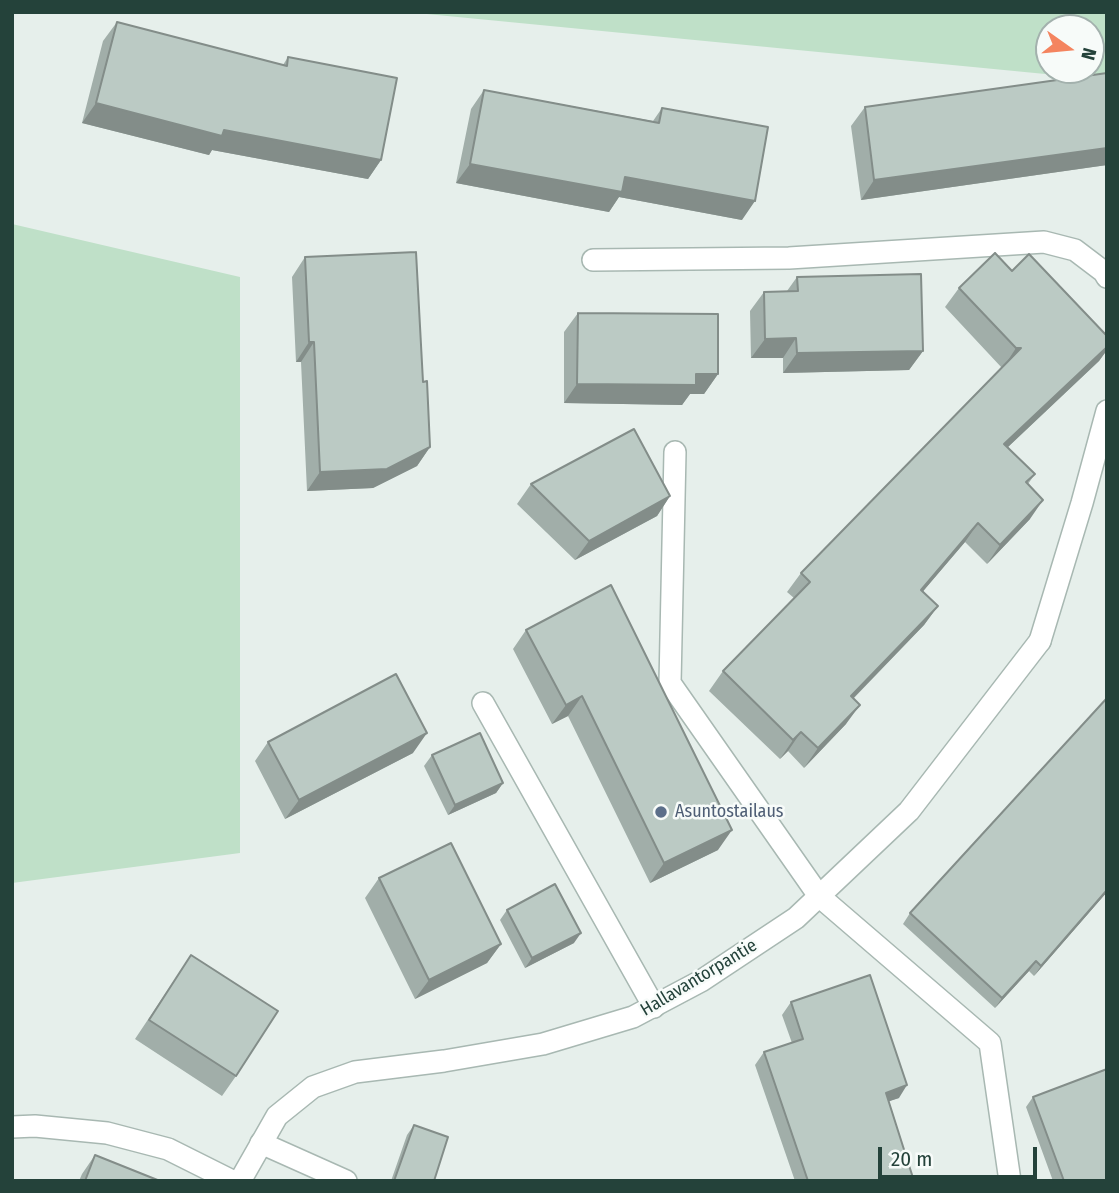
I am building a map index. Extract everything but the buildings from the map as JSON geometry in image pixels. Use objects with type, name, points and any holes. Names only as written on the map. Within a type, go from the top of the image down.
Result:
[{"type":"street","points":[[593,260],[789,258],[1044,242],[1075,250],[1107,277]]},
{"type":"street","name":"Hallavantorpantie","points":[[240,1181],[277,1116],[313,1087],[355,1072],[444,1061],[543,1044],[633,1017],[701,981],[786,925],[819,896],[909,811],[1040,641],[1107,411]]},
{"type":"street","points":[[675,452],[670,683],[819,896],[990,1043],[1010,1181]]},
{"type":"street","points":[[483,703],[654,1007]]},
{"type":"street","points":[[12,1127],[35,1126],[107,1133],[168,1149],[232,1181]]},
{"type":"street","points":[[261,1143],[346,1181]]},
{"type":"green space","points":[[406,12],[1107,12],[1107,80],[1105,14],[1035,14],[1035,73]]},
{"type":"green space","points":[[12,224],[240,277],[240,853],[12,883]]},
{"type":"place","name":"Asuntostailaus","points":[[661,812]]}]
